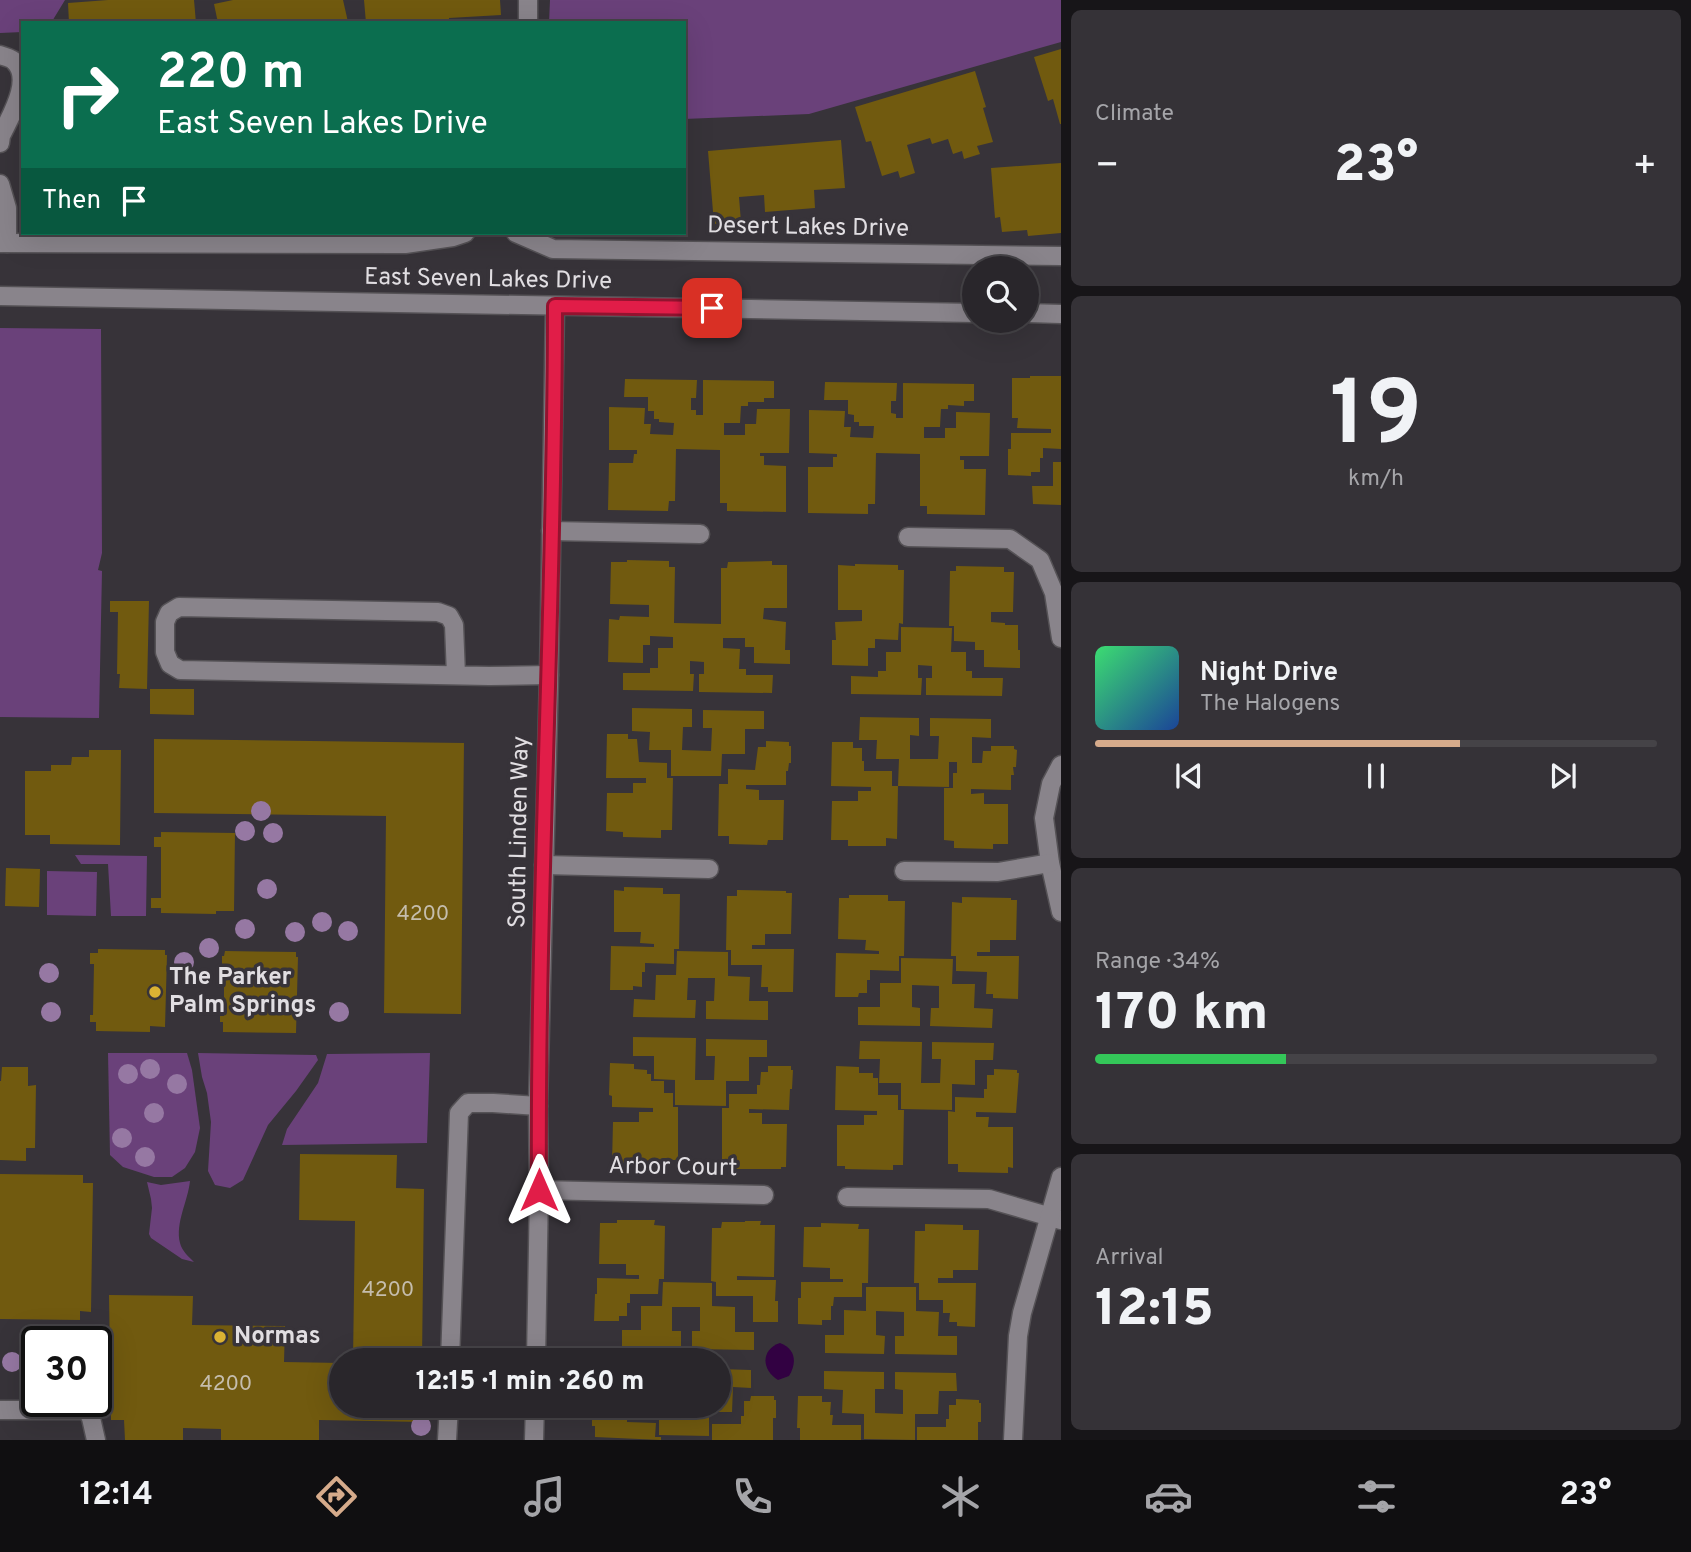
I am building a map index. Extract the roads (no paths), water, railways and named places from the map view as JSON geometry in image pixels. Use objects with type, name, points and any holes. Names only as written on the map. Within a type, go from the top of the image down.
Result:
[{"type":"street","points":[[528,0],[528,21]]},
{"type":"street","points":[[0,55],[14,60],[21,70]]},
{"type":"street","points":[[0,143],[21,92]]},
{"type":"street","points":[[0,184],[7,208],[4,243],[405,244],[459,235]]},
{"type":"street","name":"Desert Lakes Drive","points":[[521,235],[553,249],[1061,256]]},
{"type":"street","name":"East Seven Lakes Drive","points":[[0,296],[962,313]]},
{"type":"street","name":"South Linden Way","points":[[536,1348],[538,1107],[555,306]]},
{"type":"street","points":[[1039,313],[1061,314]]},
{"type":"street","points":[[551,531],[700,534]]},
{"type":"street","points":[[908,537],[1010,539],[1040,560],[1054,593],[1061,638]]},
{"type":"street","points":[[456,675],[454,625],[449,616],[438,612],[179,607],[169,613],[165,622],[165,652],[170,664],[180,670],[456,675],[549,675]]},
{"type":"street","points":[[1061,765],[1051,784],[1044,818],[1050,863],[1061,912]]},
{"type":"street","points":[[904,871],[998,872],[1050,863]]},
{"type":"street","points":[[544,865],[709,869]]},
{"type":"street","points":[[450,1348],[459,1112],[468,1103],[538,1107]]},
{"type":"street","points":[[1013,1440],[1018,1336],[1022,1313],[1056,1218],[1061,1177]]},
{"type":"street","name":"Arbor Court","points":[[539,1190],[764,1195]]},
{"type":"street","points":[[847,1196],[989,1199],[1056,1218]]},
{"type":"street","points":[[0,1410],[87,1410],[96,1440]]},
{"type":"street","points":[[447,1440],[448,1418]]},
{"type":"street","points":[[534,1440],[535,1418]]},
{"type":"place","name":"The Parker Palm Springs","points":[[155,992]]},
{"type":"place","name":"Normas","points":[[220,1337]]}]
